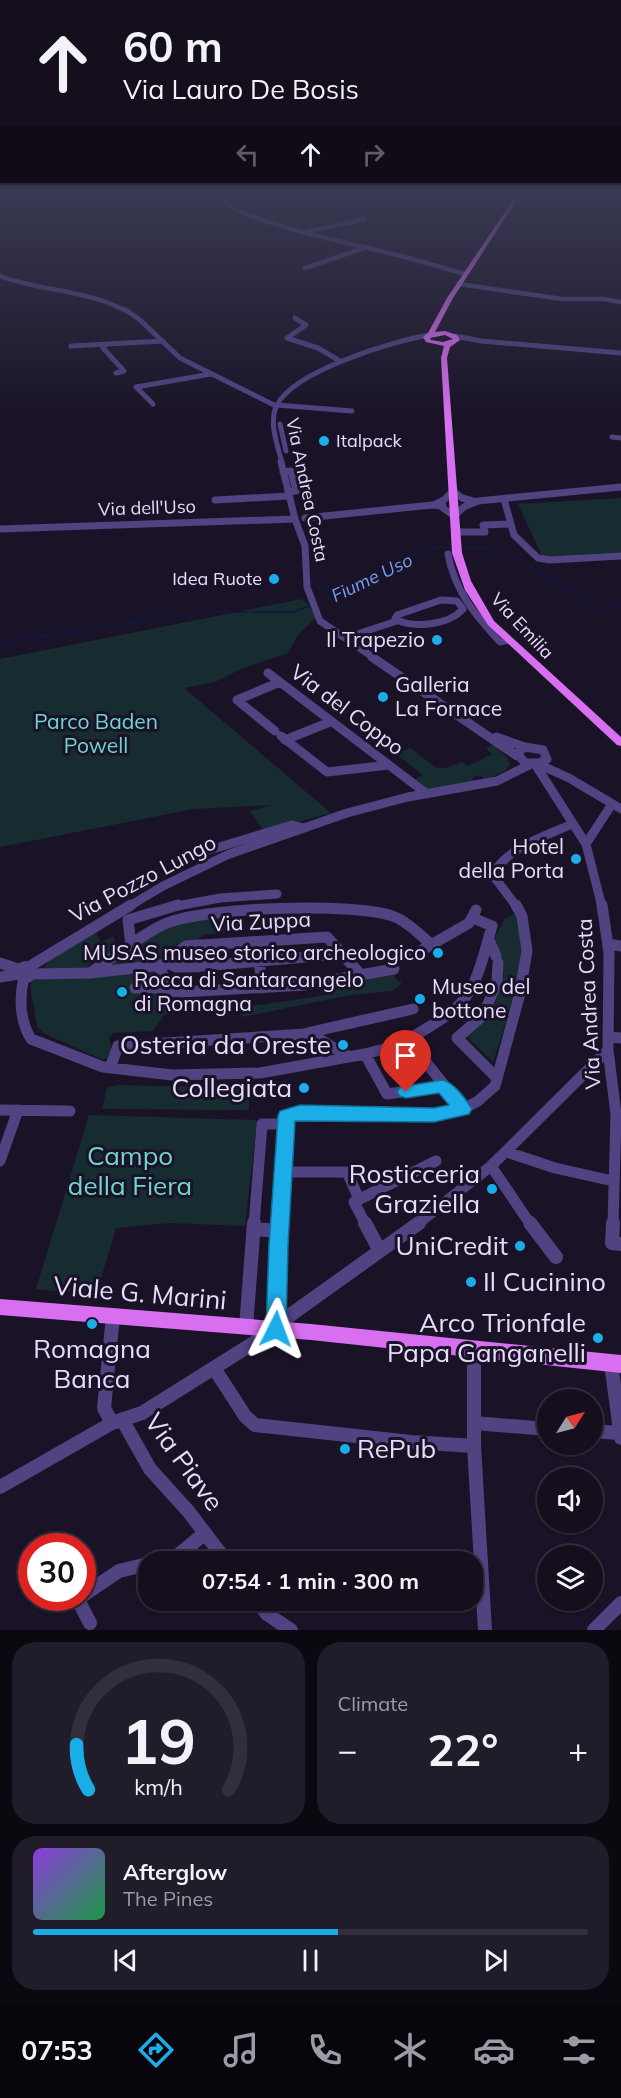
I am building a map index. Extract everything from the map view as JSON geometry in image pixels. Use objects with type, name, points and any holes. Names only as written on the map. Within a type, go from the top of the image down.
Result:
[{"type":"main road","points":[[431,338],[445,307],[470,267]]},
{"type":"main road","points":[[445,307],[446,327],[454,339]]},
{"type":"main road","points":[[431,338],[454,339]]},
{"type":"main road","points":[[431,338],[444,358]]},
{"type":"main road","points":[[444,358],[447,346],[454,339]]},
{"type":"main road","name":"Via Emilia","points":[[444,358],[455,534],[459,561],[468,589],[479,607],[508,640],[621,743]]},
{"type":"main road","name":"Viale G. Marini","points":[[0,1307],[246,1327],[277,1322],[474,1349],[616,1364]]},
{"type":"street","points":[[440,267],[465,274]]},
{"type":"street","points":[[0,278],[108,303],[139,319],[180,358],[276,406],[352,411]]},
{"type":"street","points":[[459,284],[574,300],[604,299],[621,302]]},
{"type":"street","points":[[295,318],[306,325],[287,338],[318,348],[339,361]]},
{"type":"street","name":"Via Andrea Costa","points":[[431,338],[393,344],[339,361],[295,386],[284,394],[276,406],[274,418],[282,451],[283,471],[295,519],[305,546],[307,587],[319,619],[345,638],[517,757],[569,778]]},
{"type":"street","points":[[454,339],[621,353]]},
{"type":"street","points":[[71,346],[105,346],[163,341]]},
{"type":"street","points":[[105,346],[103,348],[124,371],[116,373]]},
{"type":"street","points":[[153,405],[136,387],[211,374]]},
{"type":"street","points":[[612,437],[621,438]]},
{"type":"street","points":[[215,500],[289,494],[296,491],[291,471],[282,451]]},
{"type":"street","points":[[283,471],[291,471]]},
{"type":"street","points":[[305,518],[435,505],[504,501],[621,487]]},
{"type":"street","points":[[435,505],[453,491],[462,498],[475,502]]},
{"type":"street","points":[[575,492],[580,500]]},
{"type":"street","points":[[504,501],[514,535],[538,558],[544,560],[621,556]]},
{"type":"street","points":[[435,505],[448,510],[454,516],[464,507],[475,502]]},
{"type":"street","name":"Via dell'Uso","points":[[0,528],[295,519]]},
{"type":"street","points":[[455,534],[485,532],[483,525],[510,524]]},
{"type":"street","points":[[448,554],[454,580],[468,605],[500,642],[508,640]]},
{"type":"street","points":[[345,638],[397,621],[408,626],[419,627],[460,612],[463,607],[455,600],[441,600],[397,615],[395,617],[397,621]]},
{"type":"street","name":"Via del Coppo","points":[[268,673],[427,794]]},
{"type":"street","points":[[280,682],[237,700],[327,772],[388,765]]},
{"type":"street","points":[[281,736],[330,722]]},
{"type":"street","name":"Via Andrea Costa","points":[[485,733],[525,747],[543,750],[547,759]]},
{"type":"street","points":[[515,771],[518,750],[525,747]]},
{"type":"street","points":[[547,759],[569,778],[617,807],[584,841],[570,834],[554,833]]},
{"type":"street","name":"Via Pozzo Lungo","points":[[28,971],[78,936],[206,864],[304,828],[408,797],[488,783],[547,759]]},
{"type":"street","name":"Via Andrea Costa","points":[[534,764],[584,841],[605,918],[608,945],[608,1050],[619,1115],[613,1181],[616,1244]]},
{"type":"street","name":"Via del Coppo","points":[[404,777],[412,792],[408,797]]},
{"type":"street","points":[[246,1327],[262,1124],[286,1120],[300,1112],[424,1115],[463,1109],[478,1101],[495,1086],[519,997],[527,951],[522,916],[515,903],[492,874],[498,864],[513,849],[572,824]]},
{"type":"street","name":"Via Pozzo Lungo","points":[[207,851],[292,825],[304,828]]},
{"type":"street","points":[[131,946],[128,920],[147,913],[225,898],[277,894]]},
{"type":"street","points":[[90,973],[165,924],[187,916],[230,911],[290,909],[376,911],[398,918],[432,945]]},
{"type":"street","points":[[28,971],[22,984],[24,1025],[31,1039],[110,1068],[172,1075],[260,1073],[365,1054],[410,1042],[414,1036],[462,1004],[476,980],[492,926],[474,914],[469,923],[411,957]]},
{"type":"street","name":"Via Zuppa","points":[[164,965],[186,946],[197,945],[327,937],[342,954]]},
{"type":"street","points":[[489,940],[497,959],[500,975],[494,994],[483,1015],[457,1038],[497,1078]]},
{"type":"street","points":[[197,945],[198,967]]},
{"type":"street","points":[[608,945],[621,946]]},
{"type":"street","points":[[0,977],[28,971],[90,973],[164,965],[198,967],[342,954],[361,975]]},
{"type":"street","points":[[259,962],[263,988]]},
{"type":"street","points":[[0,963],[28,971]]},
{"type":"street","points":[[163,989],[164,965]]},
{"type":"street","points":[[135,988],[263,988],[304,985],[394,969]]},
{"type":"street","points":[[110,1068],[118,1046],[305,1034],[413,1009]]},
{"type":"street","points":[[305,1034],[316,1037],[349,1057]]},
{"type":"street","points":[[608,1037],[621,1038]]},
{"type":"street","points":[[410,1042],[463,1109]]},
{"type":"street","points":[[0,1487],[117,1422],[142,1413],[214,1368],[444,1205],[507,1152],[608,1050]]},
{"type":"street","points":[[365,1054],[387,1094],[443,1086]]},
{"type":"street","points":[[0,1110],[70,1111]]},
{"type":"street","points":[[0,1161],[18,1110]]},
{"type":"street","points":[[277,1322],[279,1231],[286,1120]]},
{"type":"street","points":[[507,1152],[555,1167],[613,1181]]},
{"type":"street","points":[[380,1251],[354,1202],[436,1161]]},
{"type":"street","points":[[491,1166],[517,1206],[556,1257]]},
{"type":"street","points":[[282,1172],[347,1172],[359,1199]]},
{"type":"street","points":[[254,1229],[279,1231]]},
{"type":"street","name":"Via Piave","points":[[113,1316],[104,1408],[117,1422],[150,1469],[218,1551]]},
{"type":"street","points":[[474,1349],[474,1446],[485,1630]]},
{"type":"street","points":[[603,1433],[620,1435],[616,1364]]},
{"type":"street","points":[[214,1368],[244,1416],[255,1425],[411,1442],[474,1446]]},
{"type":"street","points":[[474,1423],[537,1428]]},
{"type":"street","name":"Via Piave","points":[[183,1551],[205,1533]]},
{"type":"street","points":[[96,1587],[119,1571],[138,1566]]},
{"type":"street","points":[[594,1630],[621,1603]]},
{"type":"street","points":[[84,1611],[90,1623]]},
{"type":"street","points":[[265,1611],[291,1630]]},
{"type":"green space","points":[[621,498],[621,555],[543,558],[518,504]]},
{"type":"green space","name":"Parco Baden Powell","points":[[302,599],[318,616],[298,635],[288,653],[243,668],[215,682],[184,688],[331,813],[264,831],[250,811],[272,805],[194,809],[0,847],[0,659]]},
{"type":"green space","points":[[386,743],[400,752],[410,748],[437,768],[446,768],[462,762],[468,766],[492,754],[486,748],[493,745],[508,758],[510,765],[504,771],[485,780],[481,775],[472,777],[474,782],[427,789],[413,780],[423,775],[383,744]]},
{"type":"green space","points":[[230,912],[230,921],[242,920],[243,931],[202,935],[198,938],[198,942],[177,944],[167,958],[154,969],[161,993],[158,1000],[173,1001],[173,1005],[202,1002],[199,1010],[164,1015],[153,1031],[114,1033],[109,1037],[112,1055],[103,1060],[43,1033],[37,1026],[30,985],[57,951],[96,933],[101,942],[113,936],[117,948],[88,965],[90,973],[165,924]]},
{"type":"green space","points":[[518,913],[522,955],[517,989],[493,1062],[465,1035],[493,1010],[504,975],[494,939],[505,918]]},
{"type":"green space","points":[[394,969],[395,979],[402,983],[392,991],[351,995],[243,1017],[239,1008],[326,995],[323,982]]},
{"type":"green space","points":[[117,1085],[249,1088],[249,1110],[102,1109],[107,1088]]},
{"type":"green space","name":"Campo della Fiera","points":[[89,1115],[257,1120],[245,1226],[170,1223],[116,1228],[96,1295],[36,1289]]},
{"type":"waterway","name":"Fiume Uso","points":[[317,603],[352,590],[414,555],[440,547],[454,547]]},
{"type":"waterway","name":"Fiume Uso","points":[[459,547],[497,549],[520,560],[600,611],[621,605]]},
{"type":"waterway","name":"Fiume Uso","points":[[0,645],[22,639],[207,612],[293,612],[311,605]]},
{"type":"place","name":"Italpack","points":[[324,441]]},
{"type":"place","name":"Idea Ruote","points":[[274,579]]},
{"type":"place","name":"Il Trapezio","points":[[437,640]]},
{"type":"place","name":"Galleria La Fornace","points":[[383,697]]},
{"type":"place","name":"Hotel della Porta","points":[[576,859]]},
{"type":"place","name":"MUSAS museo storico archeologico","points":[[438,953]]},
{"type":"place","name":"Rocca di Santarcangelo di Romagna","points":[[122,992]]},
{"type":"place","name":"Museo del bottone","points":[[420,999]]},
{"type":"place","name":"Osteria da Oreste","points":[[343,1045]]},
{"type":"place","name":"Collegiata","points":[[304,1088]]},
{"type":"place","name":"Rosticceria Graziella","points":[[492,1189]]},
{"type":"place","name":"UniCredit","points":[[520,1246]]},
{"type":"place","name":"Il Cucinino","points":[[471,1282]]},
{"type":"place","name":"Romagna Banca","points":[[92,1324]]},
{"type":"place","name":"Arco Trionfale Papa Ganganelli","points":[[598,1338]]},
{"type":"place","name":"RePub","points":[[345,1449]]},
{"type":"route","points":[[276,1329],[278,1245],[287,1116],[300,1112],[413,1116],[434,1115],[463,1109],[443,1086],[406,1092]]}]
